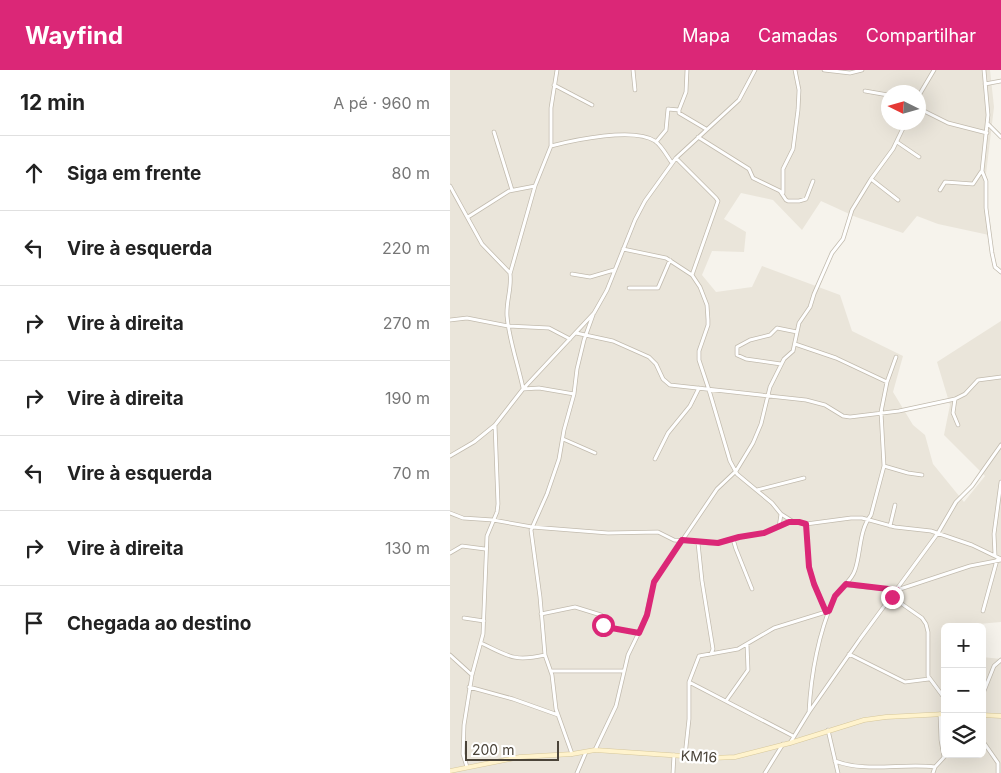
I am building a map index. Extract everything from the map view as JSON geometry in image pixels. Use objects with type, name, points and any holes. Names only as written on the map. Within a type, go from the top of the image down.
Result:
[{"type":"street","points":[[523,389],[508,326],[507,306],[511,281],[510,274],[535,186],[550,146],[549,129],[557,70]]},
{"type":"street","points":[[634,70],[635,90]]},
{"type":"street","points":[[679,110],[686,92],[687,70]]},
{"type":"street","points":[[572,754],[558,716],[553,678],[545,655],[531,535],[532,527],[548,494],[560,459],[565,424],[574,394],[577,369],[585,335],[594,313],[607,290],[645,201],[676,158],[739,100],[755,70]]},
{"type":"street","points":[[783,195],[783,169],[793,149],[798,110],[799,90],[795,70]]},
{"type":"street","points":[[824,70],[850,73],[862,70]]},
{"type":"street","points":[[925,85],[934,70]]},
{"type":"street","points":[[984,70],[987,124],[982,172],[986,181],[986,208],[992,252],[995,267],[1001,272]]},
{"type":"street","points":[[985,84],[1001,81]]},
{"type":"street","points":[[554,85],[592,104]]},
{"type":"street","points":[[865,91],[881,94]]},
{"type":"street","points":[[656,142],[666,130],[668,109],[679,110],[680,113],[706,129]]},
{"type":"street","points":[[926,112],[948,123],[986,133]]},
{"type":"street","points":[[987,124],[1001,137]]},
{"type":"street","points":[[595,750],[616,706],[630,650],[647,615],[654,582],[716,489],[736,471],[758,433],[770,387],[784,359],[793,351],[801,319],[810,307],[832,253],[842,239],[852,210],[897,142],[902,130]]},
{"type":"street","points":[[494,132],[512,190]]},
{"type":"street","points":[[550,146],[590,138],[621,135],[638,136],[656,142],[672,163]]},
{"type":"street","points":[[698,137],[749,169],[754,178],[780,191],[788,201],[802,201],[806,199],[813,181]]},
{"type":"street","points":[[897,142],[920,157]]},
{"type":"street","points":[[676,158],[717,200],[710,226],[692,275]]},
{"type":"street","points":[[940,190],[945,182],[973,184],[982,172]]},
{"type":"street","points":[[871,179],[898,200]]},
{"type":"street","points":[[450,186],[482,244],[510,274]]},
{"type":"street","points":[[468,217],[502,194],[512,190],[535,186]]},
{"type":"street","points":[[623,249],[663,256],[692,275],[702,291],[708,312],[708,325],[698,356],[710,390],[730,461],[736,471],[772,503],[781,514],[792,521],[806,524],[851,518],[868,519],[890,526],[927,530],[995,556],[1000,560]]},
{"type":"street","points":[[629,288],[658,288],[670,260]]},
{"type":"street","points":[[572,274],[590,277],[615,270]]},
{"type":"street","points":[[450,456],[474,442],[495,425],[523,389],[594,313]]},
{"type":"street","points":[[450,320],[468,318],[508,326],[549,328],[570,339]]},
{"type":"street","points":[[781,364],[743,358],[737,355],[738,347],[750,340],[770,335],[777,328],[797,332]]},
{"type":"street","points":[[576,333],[613,341],[649,357],[656,364],[663,379],[670,385],[806,400],[825,405],[846,417],[920,407],[955,399],[965,394],[978,380],[1001,377]]},
{"type":"street","points":[[795,344],[836,358],[887,382]]},
{"type":"street","points":[[809,712],[813,664],[828,611],[835,596],[851,579],[855,571],[859,548],[868,519],[871,516],[884,466],[881,412],[887,382],[896,357]]},
{"type":"street","points":[[523,389],[539,388],[574,394]]},
{"type":"street","points":[[655,460],[667,435],[690,406],[700,388]]},
{"type":"street","points":[[955,399],[953,410],[958,425]]},
{"type":"street","points":[[467,767],[463,754],[464,725],[469,687],[481,642],[484,621],[485,550],[487,536],[497,512],[498,504],[495,425]]},
{"type":"street","points":[[563,439],[595,453]]},
{"type":"street","points":[[790,742],[849,654],[938,533],[956,502],[972,486],[1001,445]]},
{"type":"street","points":[[884,466],[922,475]]},
{"type":"street","points":[[757,490],[804,478]]},
{"type":"street","points":[[995,556],[994,534],[1001,482]]},
{"type":"street","points":[[890,526],[895,505]]},
{"type":"street","points":[[450,513],[463,518],[493,520],[532,527],[608,533],[658,532],[674,540],[698,543],[718,543],[764,533],[792,521]]},
{"type":"street","points":[[779,527],[781,514]]},
{"type":"street","points":[[806,524],[809,567],[814,584],[828,611]]},
{"type":"street","points":[[733,539],[752,589]]},
{"type":"street","points":[[674,540],[676,549]]},
{"type":"street","points":[[698,543],[713,649],[711,654]]},
{"type":"street","points":[[450,553],[462,546],[485,550]]},
{"type":"street","points":[[846,584],[897,590],[970,566],[1000,560]]},
{"type":"street","points":[[983,611],[1000,560]]},
{"type":"street","points":[[892,597],[922,618],[926,624],[928,632],[929,680],[941,694]]},
{"type":"street","points":[[541,614],[579,607],[601,615],[603,625],[606,627],[639,633]]},
{"type":"street","points":[[685,756],[689,719],[689,682],[699,656],[732,651],[774,628],[828,611]]},
{"type":"street","points":[[464,618],[484,621]]},
{"type":"street","points":[[481,642],[517,659],[528,659],[545,655]]},
{"type":"street","points":[[726,701],[748,670],[746,644]]},
{"type":"street","points":[[713,649],[718,653]]},
{"type":"street","points":[[450,654],[472,674]]},
{"type":"street","points":[[849,654],[905,682],[929,680]]},
{"type":"street","points":[[986,686],[994,666],[1001,660]]},
{"type":"street","points":[[551,671],[624,671]]},
{"type":"street","points":[[689,682],[793,736]]},
{"type":"street","points":[[469,687],[513,699],[558,716]]},
{"type":"street","name":"KM16","points":[[450,771],[460,771],[467,767],[520,757],[572,754],[595,750],[713,758],[735,757],[872,718],[941,714]]},
{"type":"street","points":[[986,715],[1001,716]]},
{"type":"street","points":[[828,730],[838,773]]},
{"type":"street","points":[[766,772],[783,744]]},
{"type":"street","points":[[986,746],[998,763],[998,773]]},
{"type":"street","points":[[579,773],[579,768],[587,751]]},
{"type":"street","points":[[673,773],[674,755]]},
{"type":"street","points":[[933,773],[935,767],[944,758]]},
{"type":"street","points":[[835,761],[855,768],[935,767]]},
{"type":"shaded area","points":[[450,70],[990,70],[994,107],[986,174],[989,235],[938,224],[917,216],[903,233],[856,217],[821,201],[802,230],[773,200],[741,193],[724,219],[746,232],[744,252],[712,251],[702,275],[716,292],[752,287],[762,266],[840,295],[852,331],[903,356],[893,392],[913,425],[925,435],[933,464],[964,502],[985,476],[944,435],[950,405],[937,362],[1001,321],[1001,622],[941,623],[941,758],[986,758],[986,657],[1001,659],[1001,773],[450,773]]},
{"type":"route","points":[[603,625],[639,633],[647,615],[653,584],[682,540],[698,543],[718,543],[764,533],[792,521],[806,524],[809,567],[826,612],[829,611],[835,596],[846,584],[897,590],[892,597]]}]
